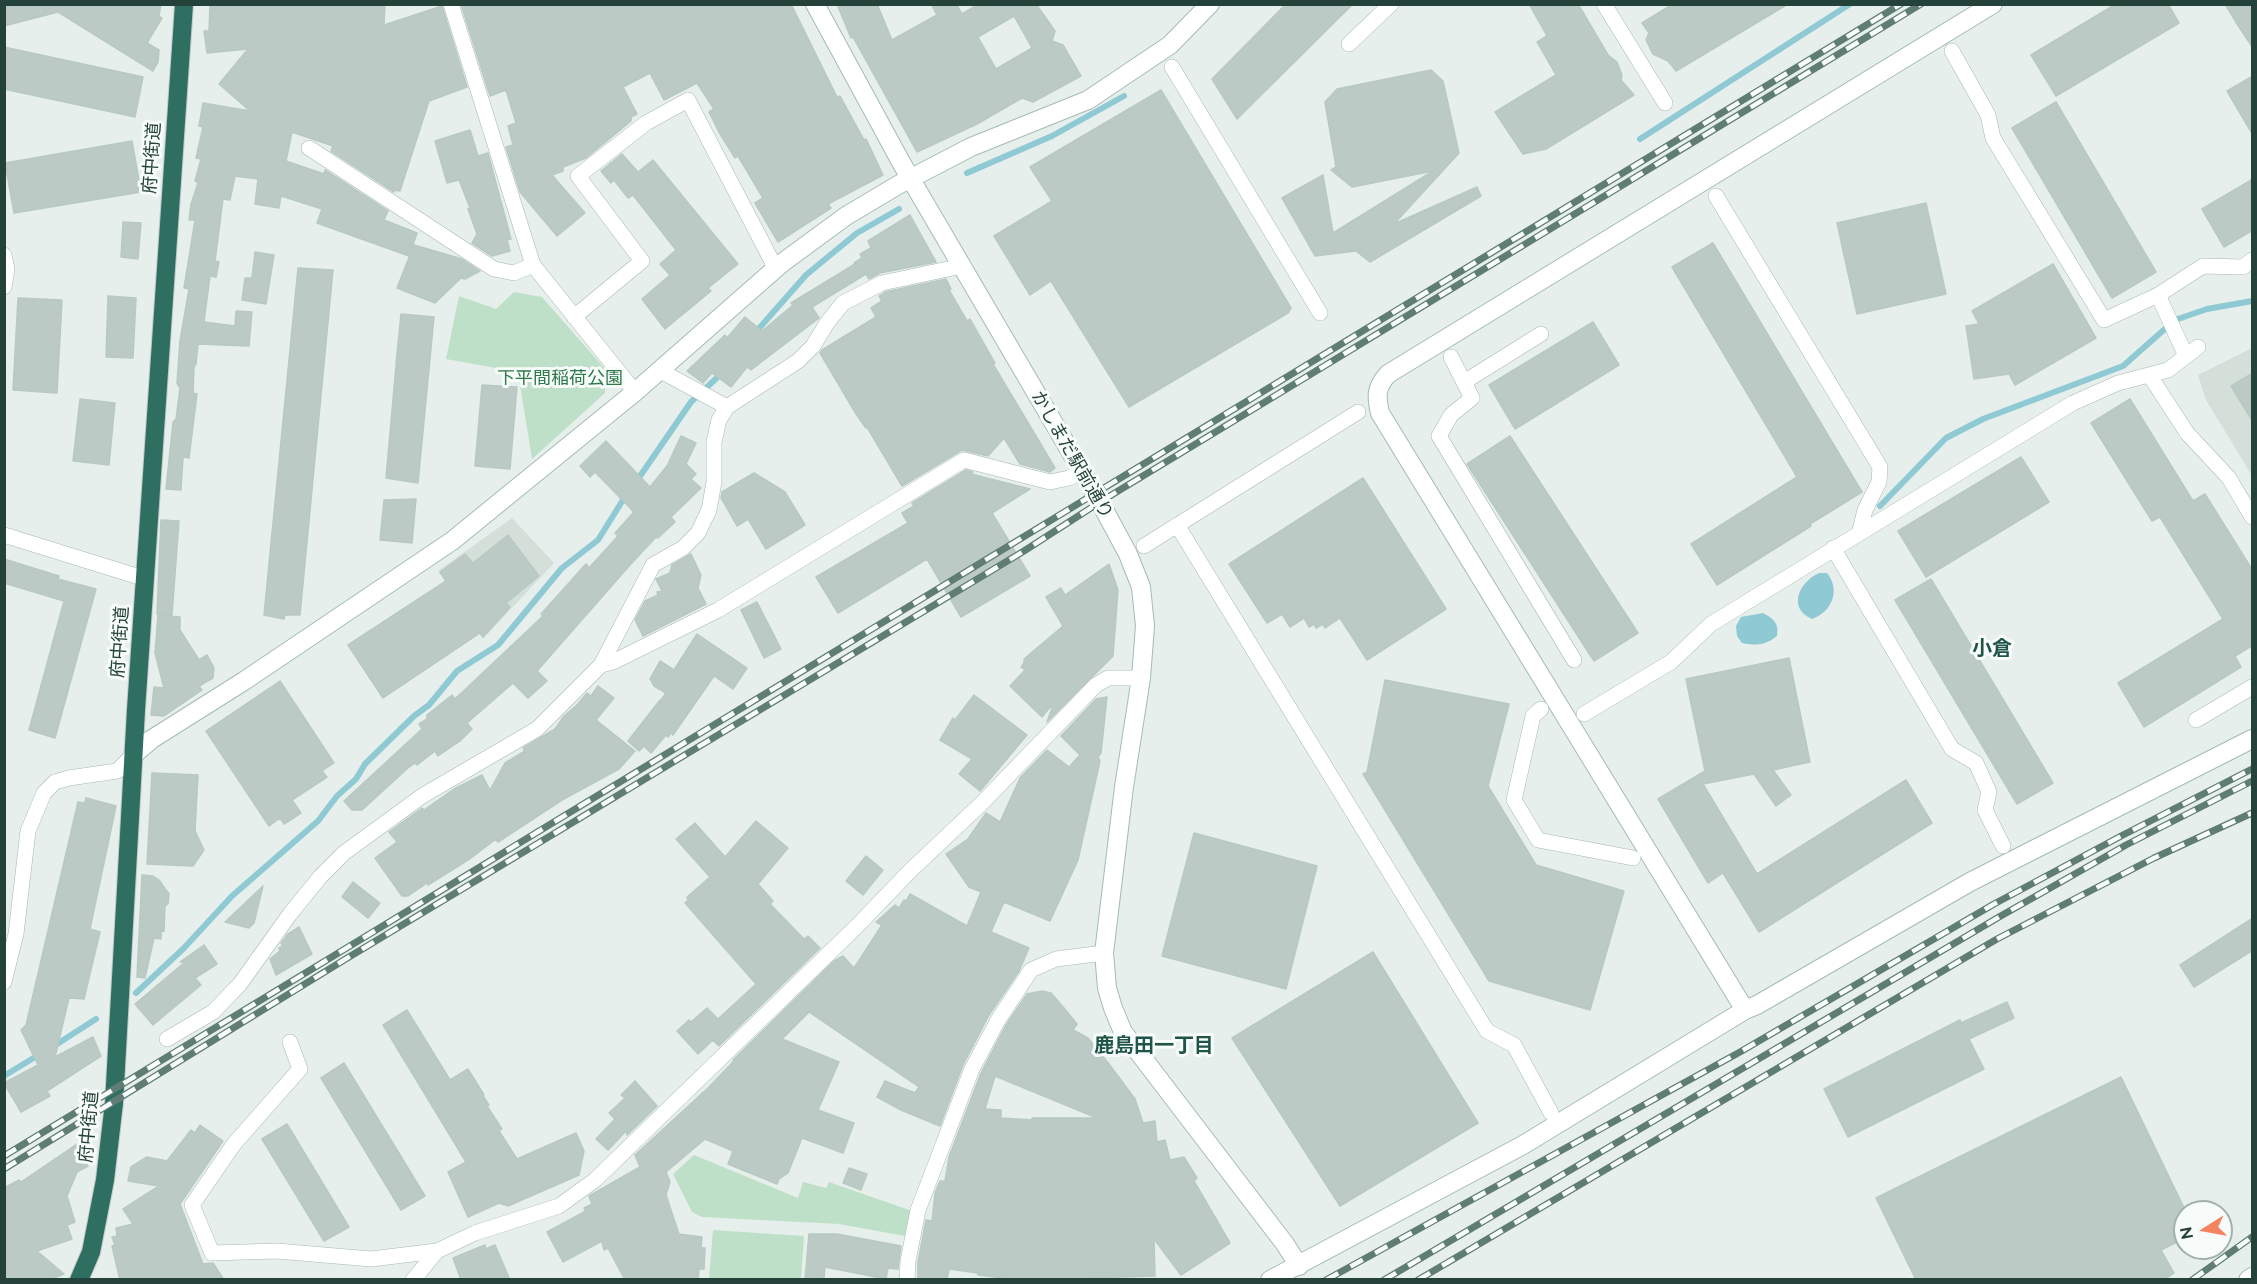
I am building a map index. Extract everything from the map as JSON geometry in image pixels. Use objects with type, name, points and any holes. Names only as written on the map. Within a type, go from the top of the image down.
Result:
[{"type":"highway","name":"府中街道","points":[[79,1280],[91,1252],[110,1148],[184,4]]},
{"type":"street","points":[[450,4],[533,265],[635,392]]},
{"type":"street","name":"かしまだ駅前通り","points":[[815,4],[911,178],[1083,472],[1128,554],[1141,587],[1144,626],[1141,678],[1124,787],[1104,953],[1107,988],[1124,1032],[1285,1244],[1299,1266]]},
{"type":"street","points":[[4,982],[16,934],[28,831],[44,794],[55,782],[117,771],[153,739],[244,681],[452,541],[635,392],[776,269],[846,216],[911,178],[971,147],[1088,100],[1170,45],[1210,4]]},
{"type":"street","points":[[1349,44],[1391,4]]},
{"type":"street","points":[[1604,4],[1665,103]]},
{"type":"street","points":[[1745,1010],[1380,413],[1376,396],[1380,384],[1388,374],[1993,4]]},
{"type":"street","points":[[1952,51],[1988,115],[1993,138],[2104,320],[2158,295],[2203,266],[2243,267],[2253,260]]},
{"type":"street","points":[[1172,67],[1320,313]]},
{"type":"street","points":[[574,317],[642,261],[578,176],[646,123],[688,100],[776,269]]},
{"type":"street","points":[[309,148],[494,269],[514,273],[533,265]]},
{"type":"street","points":[[1716,196],[1880,467],[1879,482],[1865,510],[1859,534]]},
{"type":"street","points":[[4,255],[7,269],[4,287]]},
{"type":"street","points":[[167,1039],[213,1012],[240,984],[290,914],[320,877],[344,853],[422,796],[537,729],[601,665],[652,565],[683,548],[698,533],[709,510],[714,482],[714,442],[719,420],[728,407],[798,362],[813,346],[843,303],[882,283],[962,266]]},
{"type":"street","points":[[1584,714],[1671,662],[1711,624],[2073,403],[2118,383],[2168,370],[2192,351],[2171,324],[2158,295]]},
{"type":"street","points":[[1464,382],[1541,334]]},
{"type":"street","points":[[1450,357],[1472,398],[1451,415],[1440,436],[1574,660]]},
{"type":"street","points":[[659,370],[728,407]]},
{"type":"street","points":[[2150,376],[2187,433],[2229,478],[2253,517]]},
{"type":"street","points":[[1144,546],[1358,412]]},
{"type":"street","points":[[601,665],[613,662],[718,610],[964,460],[1050,482],[1083,472]]},
{"type":"street","points":[[1177,525],[1487,1031],[1514,1045],[1551,1113]]},
{"type":"street","points":[[4,535],[146,579]]},
{"type":"street","points":[[1833,548],[1952,749],[1976,763],[1989,792],[1985,810],[2003,846]]},
{"type":"street","points":[[290,1042],[300,1069],[234,1144],[192,1205],[212,1253],[277,1251],[371,1259],[437,1251],[475,1233],[560,1206],[571,1200],[606,1170],[856,927],[911,870],[982,803],[1096,685],[1108,678],[1121,676],[1141,678]]},
{"type":"street","points":[[2196,720],[2253,687]]},
{"type":"street","points":[[1541,709],[1533,716],[1514,800],[1538,840],[1633,858]]},
{"type":"street","points":[[1274,1277],[1299,1266],[1523,1145],[1745,1010],[1970,882],[2253,739]]},
{"type":"street","points":[[907,1280],[908,1261],[918,1210],[972,1069],[998,1020],[1031,970],[1056,959],[1104,953]]},
{"type":"street","points":[[413,1280],[437,1251]]},
{"type":"street","points":[[2248,1280],[2253,1276]]},
{"type":"shaded area","points":[[2252,348],[2252,476],[2206,400],[2198,375]]},
{"type":"shaded area","points":[[512,518],[554,563],[483,639],[438,571]]},
{"type":"green space","name":"下平間稲荷公園","points":[[514,292],[542,297],[605,369],[605,393],[532,459],[518,372],[446,359],[459,296],[496,309]]},
{"type":"green space","points":[[694,1155],[798,1198],[803,1182],[826,1188],[829,1182],[912,1211],[905,1236],[839,1224],[702,1217],[692,1212],[673,1174]]},
{"type":"green space","points":[[713,1230],[804,1236],[801,1279],[709,1279]]},
{"type":"water","points":[[1819,573],[1827,573],[1834,593],[1825,611],[1812,619],[1800,608],[1799,595],[1806,582]]},
{"type":"water","points":[[1763,613],[1775,622],[1777,636],[1761,644],[1742,643],[1737,636],[1736,626],[1741,617]]},
{"type":"building","points":[[4,4],[161,4],[159,16],[162,18],[147,43],[159,50],[158,62],[153,71],[58,12],[4,26]]},
{"type":"building","points":[[218,4],[385,4],[384,25],[442,6],[467,87],[429,101],[400,191],[395,190],[394,192],[331,151],[333,146],[292,132],[286,161],[324,174],[325,170],[388,211],[384,220],[417,233],[409,256],[317,223],[322,209],[281,196],[279,208],[255,204],[258,179],[235,176],[230,200],[223,199],[215,261],[219,262],[216,277],[210,276],[204,322],[235,326],[236,311],[252,312],[249,346],[198,344],[193,393],[197,394],[189,458],[183,457],[181,490],[166,489],[173,422],[176,419],[180,388],[177,383],[180,341],[189,289],[184,288],[195,220],[189,220],[201,159],[196,158],[203,127],[199,126],[203,103],[250,111],[219,84],[248,49],[207,53],[204,31],[209,31],[210,6]]},
{"type":"building","points":[[461,4],[791,4],[837,97],[840,96],[864,140],[866,139],[883,175],[828,204],[831,208],[778,242],[755,203],[763,198],[738,156],[735,158],[720,134],[709,112],[714,109],[697,83],[664,100],[650,73],[623,87],[637,114],[631,117],[631,121],[586,158],[563,167],[563,171],[552,175],[585,213],[557,236],[520,192],[506,147],[513,145],[508,126],[516,123],[506,90],[490,96]]},
{"type":"building","points":[[837,4],[877,4],[892,40],[937,15],[931,4],[956,4],[962,14],[979,4],[1036,4],[1055,31],[1052,41],[1063,45],[1081,76],[1033,102],[1022,98],[977,124],[917,152],[853,37],[851,38]],"holes":[[[1014,16],[1032,48],[996,69],[978,37]]]},
{"type":"building","points":[[1286,4],[1353,4],[1237,119],[1212,79]]},
{"type":"building","points":[[1529,4],[1578,4],[1608,55],[1617,62],[1622,75],[1621,80],[1634,95],[1546,149],[1523,154],[1495,112],[1556,75],[1537,42],[1547,36]]},
{"type":"building","points":[[1673,4],[1788,4],[1676,71],[1668,61],[1653,54],[1646,40],[1649,33],[1642,23]]},
{"type":"building","points":[[2116,4],[2168,4],[2179,23],[2056,96],[2031,55]]},
{"type":"building","points":[[2225,4],[2253,4],[2253,48],[2239,27]]},
{"type":"building","points":[[4,47],[143,77],[135,117],[4,89]]},
{"type":"building","points":[[1431,70],[1443,81],[1459,153],[1394,224],[1477,187],[1481,196],[1370,262],[1356,251],[1315,256],[1282,198],[1323,175],[1333,233],[1433,171],[1352,187],[1331,170],[1336,167],[1325,102],[1337,89]]},
{"type":"building","points":[[2253,76],[2253,135],[2227,91]]},
{"type":"building","points":[[1161,90],[1291,308],[1288,313],[1129,407],[1051,281],[1030,295],[994,236],[1052,201],[1030,167]]},
{"type":"building","points":[[2056,102],[2156,272],[2112,298],[2012,128]]},
{"type":"building","points":[[470,130],[478,156],[488,153],[511,239],[507,240],[510,251],[492,256],[472,243],[477,234],[468,209],[470,208],[459,180],[447,183],[435,141]]},
{"type":"building","points":[[132,141],[141,192],[14,213],[5,163]]},
{"type":"building","points":[[622,154],[638,172],[653,160],[738,264],[708,288],[711,291],[665,329],[642,299],[670,275],[660,264],[676,250],[633,195],[628,198],[614,180],[611,183],[601,171]]},
{"type":"building","points":[[2253,179],[2253,230],[2224,247],[2202,209]]},
{"type":"building","points":[[1926,203],[1946,294],[1857,314],[1837,223]]},
{"type":"building","points":[[910,215],[936,262],[880,273],[869,279],[866,274],[812,307],[819,318],[751,370],[747,367],[731,387],[712,373],[703,383],[687,371],[725,335],[727,338],[745,317],[762,331],[793,305],[791,303],[855,264],[862,258],[860,254],[871,248],[868,241]]},
{"type":"building","points":[[123,222],[141,223],[138,259],[121,257]]},
{"type":"building","points":[[1713,243],[1862,492],[1717,585],[1691,544],[1797,477],[1672,267]]},
{"type":"building","points":[[414,245],[462,259],[480,271],[465,279],[461,278],[435,303],[397,288]]},
{"type":"building","points":[[255,252],[274,255],[266,304],[242,300],[245,278],[252,278]]},
{"type":"building","points":[[2053,264],[2096,338],[2015,385],[2009,374],[1974,379],[1966,326],[1979,324],[1972,311]]},
{"type":"building","points":[[298,268],[333,270],[300,615],[285,615],[284,619],[264,615]]},
{"type":"building","points":[[946,279],[951,289],[949,290],[967,321],[970,319],[995,363],[993,364],[1055,468],[1050,472],[1020,464],[1004,438],[988,456],[962,450],[902,486],[820,353],[876,317],[871,308],[882,301],[879,296],[885,292]]},
{"type":"building","points":[[108,296],[136,298],[133,358],[106,357]]},
{"type":"building","points":[[18,298],[62,300],[57,393],[13,390]]},
{"type":"building","points":[[401,314],[434,317],[418,483],[386,478],[396,366],[399,366],[396,364]]},
{"type":"building","points":[[1593,322],[1619,365],[1515,429],[1489,385]]},
{"type":"building","points":[[2253,373],[2253,422],[2231,386]]},
{"type":"building","points":[[482,385],[517,387],[510,469],[475,466]]},
{"type":"building","points":[[80,399],[115,403],[109,465],[73,461]]},
{"type":"building","points":[[2130,399],[2193,501],[2205,494],[2253,571],[2253,645],[2235,656],[2241,667],[2144,727],[2118,683],[2223,619],[2160,517],[2152,521],[2091,423]]},
{"type":"building","points":[[681,436],[696,443],[686,464],[696,474],[691,479],[701,488],[671,517],[675,522],[658,538],[656,537],[630,565],[537,671],[547,681],[528,698],[513,683],[467,723],[472,729],[460,741],[438,756],[435,751],[417,765],[415,763],[362,810],[352,810],[344,801],[422,729],[419,724],[427,719],[427,715],[452,695],[455,699],[543,616],[541,614],[586,564],[589,568],[618,536],[615,533],[633,513],[632,510],[595,472],[590,477],[580,466],[606,441],[650,487],[667,466]]},
{"type":"building","points":[[1510,436],[1638,633],[1594,661],[1467,464]]},
{"type":"building","points":[[2021,457],[2049,502],[1926,577],[1898,531]]},
{"type":"building","points":[[966,470],[973,472],[971,474],[1030,489],[992,513],[1030,576],[961,617],[927,559],[838,613],[816,577],[908,523],[902,513],[914,506],[912,503]]},
{"type":"building","points":[[754,473],[785,492],[805,525],[766,549],[748,519],[737,526],[721,498],[722,492]]},
{"type":"building","points":[[1363,478],[1446,609],[1367,660],[1340,618],[1325,628],[1323,624],[1316,628],[1314,624],[1309,627],[1304,618],[1290,627],[1282,614],[1267,623],[1229,564]]},
{"type":"building","points":[[416,499],[412,543],[380,540],[384,500]]},
{"type":"building","points":[[161,520],[179,521],[172,615],[157,614]]},
{"type":"building","points":[[508,535],[539,576],[506,603],[510,607],[483,637],[480,633],[383,698],[348,645],[446,581],[440,572],[465,554],[473,563]]},
{"type":"building","points":[[691,554],[701,575],[698,588],[706,604],[643,636],[635,620],[645,601],[662,591],[656,579],[670,573],[672,565]]},
{"type":"building","points":[[4,559],[59,576],[58,579],[96,589],[55,738],[29,730],[64,601],[4,583]]},
{"type":"building","points":[[1109,564],[1118,590],[1113,656],[1047,722],[1052,708],[1050,707],[1042,717],[1010,686],[1025,670],[1021,667],[1024,659],[1063,626],[1046,597],[1061,588],[1065,595]]},
{"type":"building","points":[[1931,579],[2053,783],[2017,804],[1895,600]]},
{"type":"building","points":[[757,602],[781,649],[764,658],[741,610]]},
{"type":"building","points":[[158,615],[180,617],[180,630],[199,660],[207,655],[214,668],[213,678],[199,686],[202,690],[164,716],[151,715],[154,687],[164,688],[155,653]]},
{"type":"building","points":[[697,634],[747,668],[733,689],[714,676],[673,735],[671,733],[668,737],[666,735],[651,753],[644,746],[639,751],[628,741],[660,700],[662,702],[666,693],[654,686],[650,679],[660,661],[674,670]]},
{"type":"building","points":[[1789,658],[1810,762],[1773,770],[1791,795],[1776,806],[1754,774],[1703,784],[1757,874],[1906,780],[1932,823],[1759,932],[1723,873],[1708,883],[1658,799],[1705,771],[1686,679]]},
{"type":"building","points":[[1385,680],[1509,704],[1488,786],[1536,865],[1624,891],[1590,1010],[1489,981],[1363,774],[1367,772]]},
{"type":"building","points":[[280,681],[334,763],[322,771],[327,777],[292,800],[301,813],[284,824],[280,818],[269,826],[206,731]]},
{"type":"building","points":[[598,686],[614,698],[596,720],[635,751],[619,769],[562,800],[498,842],[496,839],[428,885],[427,883],[408,896],[402,896],[375,858],[397,842],[389,832],[422,808],[424,810],[454,789],[482,775],[490,790],[505,763],[525,751],[523,748],[555,729],[564,716],[587,693],[591,696]]},
{"type":"building","points":[[974,695],[1027,735],[980,791],[959,774],[972,759],[940,740],[953,718],[955,720]]},
{"type":"building","points":[[1107,697],[1101,753],[1098,757],[1100,761],[1078,860],[1050,921],[1004,902],[991,932],[1029,948],[1019,971],[989,1015],[963,1065],[940,1126],[877,1097],[885,1081],[915,1093],[919,1087],[809,1012],[782,1039],[839,1062],[818,1110],[854,1123],[843,1153],[802,1138],[788,1173],[779,1179],[777,1184],[728,1164],[733,1151],[705,1139],[666,1172],[670,1182],[666,1195],[679,1234],[702,1237],[701,1248],[705,1248],[704,1269],[699,1269],[698,1280],[625,1280],[608,1248],[604,1250],[602,1241],[563,1262],[547,1232],[586,1211],[584,1208],[592,1204],[589,1196],[640,1167],[635,1155],[709,1087],[733,1060],[834,961],[843,956],[854,968],[882,925],[876,922],[895,905],[899,908],[910,894],[967,926],[981,892],[969,887],[946,854],[968,839],[986,813],[1000,822],[1020,778],[1047,750],[1069,767],[1080,755],[1061,736],[1096,699]]},
{"type":"building","points":[[152,773],[198,775],[195,831],[204,850],[193,866],[147,864]]},
{"type":"building","points":[[86,798],[116,806],[90,929],[100,932],[84,999],[69,998],[55,1057],[93,1037],[101,1056],[47,1091],[50,1096],[21,1112],[4,1083],[38,1065],[21,1030],[26,1025],[78,802],[85,803]]},
{"type":"building","points":[[756,821],[788,848],[758,884],[773,901],[770,904],[804,939],[808,936],[820,948],[719,1046],[713,1040],[698,1054],[677,1031],[707,1008],[718,1019],[756,984],[685,903],[688,900],[687,897],[710,877],[676,839],[695,823],[725,857]]},
{"type":"building","points":[[1194,833],[1317,866],[1286,989],[1162,956]]},
{"type":"building","points":[[866,856],[883,870],[863,895],[846,881]]},
{"type":"building","points":[[142,875],[153,876],[159,880],[169,894],[168,904],[165,906],[164,931],[161,932],[161,939],[154,938],[145,978],[137,977]]},
{"type":"building","points":[[353,882],[380,903],[368,918],[342,897]]},
{"type":"building","points":[[263,886],[254,923],[249,928],[225,922]]},
{"type":"building","points":[[2253,918],[2253,950],[2194,987],[2180,965]]},
{"type":"building","points":[[299,927],[312,954],[276,975],[270,959],[280,951],[279,948],[283,946],[281,943],[288,934]]},
{"type":"building","points":[[204,945],[217,964],[195,978],[201,985],[153,1025],[135,1004],[185,962],[180,962]]},
{"type":"building","points":[[1373,952],[1478,1123],[1340,1206],[1232,1038]]},
{"type":"building","points":[[1042,991],[1051,993],[1064,1008],[1077,1024],[1073,1030],[1088,1038],[1135,1099],[1143,1123],[1155,1121],[1157,1142],[1165,1140],[1170,1160],[1184,1157],[1197,1178],[1194,1181],[1230,1243],[1181,1275],[1154,1239],[1155,1276],[1089,1278],[1089,1280],[1018,1280],[949,1269],[947,1280],[918,1280],[918,1262],[926,1220],[932,1221],[935,1193],[940,1181],[945,1181],[949,1157],[981,1073],[1006,1025],[1027,994]],"holes":[[[995,1076],[1097,1118],[1032,1118],[1032,1120],[1001,1118],[1001,1110],[985,1109]]]},
{"type":"building","points":[[2007,1002],[2014,1018],[1969,1039],[1984,1069],[1848,1137],[1824,1089],[1960,1020],[1961,1023]]},
{"type":"building","points":[[407,1010],[450,1080],[468,1069],[502,1129],[499,1131],[517,1159],[576,1133],[584,1151],[579,1175],[508,1206],[499,1203],[468,1217],[448,1172],[466,1162],[383,1025]]},
{"type":"building","points":[[344,1063],[425,1196],[401,1210],[321,1078]]},
{"type":"building","points":[[2121,1077],[2180,1200],[2173,1200],[2173,1244],[2161,1250],[2174,1273],[2163,1280],[1916,1280],[1876,1198]]},
{"type":"building","points":[[635,1081],[657,1106],[627,1135],[626,1131],[608,1150],[596,1139],[615,1119],[609,1113],[625,1098],[621,1095]]},
{"type":"building","points":[[287,1124],[349,1227],[324,1241],[262,1139]]},
{"type":"building","points":[[200,1125],[223,1141],[180,1204],[203,1264],[213,1263],[224,1280],[120,1280],[112,1237],[117,1236],[116,1228],[133,1224],[123,1209],[159,1186],[128,1181],[131,1167],[147,1157],[167,1161],[191,1130],[195,1133]]},
{"type":"building","points":[[77,1144],[88,1166],[77,1172],[67,1196],[75,1222],[67,1225],[72,1239],[37,1251],[64,1274],[48,1280],[4,1280],[4,1188],[19,1180],[21,1182]]},
{"type":"building","points":[[849,1168],[867,1174],[861,1190],[843,1183]]},
{"type":"building","points":[[809,1234],[837,1234],[901,1246],[898,1269],[888,1268],[886,1279],[825,1267],[824,1278],[805,1280]]},
{"type":"building","points":[[485,1245],[486,1249],[495,1245],[510,1280],[461,1280],[453,1258]]},
{"type":"waterway","points":[[1640,139],[1850,4]]},
{"type":"waterway","points":[[967,173],[1052,136],[1124,96]]},
{"type":"waterway","points":[[755,333],[806,275],[857,233],[899,209]]},
{"type":"waterway","points":[[1880,506],[1946,438],[1983,419],[2123,366],[2175,320],[2207,309],[2252,301]]},
{"type":"waterway","points":[[636,482],[691,402],[722,373]]},
{"type":"waterway","points":[[136,993],[184,948],[232,896],[318,821],[337,796],[356,779],[365,764],[414,716],[429,705],[457,671],[498,645],[562,568],[598,540],[626,495]]},
{"type":"waterway","points":[[54,1046],[96,1019]]},
{"type":"waterway","points":[[4,1076],[40,1054]]},
{"type":"railway","points":[[4,1156],[1901,4]]},
{"type":"railway","points":[[4,1169],[344,960],[1024,551],[1100,502],[1921,4]]},
{"type":"railway","points":[[1326,1280],[1740,1052],[1994,904],[2252,769]]},
{"type":"railway","points":[[1384,1280],[1999,917],[2126,845],[2252,781]]},
{"type":"railway","points":[[1418,1280],[1997,939],[2154,858],[2252,813]]},
{"type":"railway","points":[[2192,1280],[2252,1237]]},
{"type":"district","name":"小倉","points":[[1992,649]]},
{"type":"district","name":"鹿島田一丁目","points":[[1154,1046]]}]
